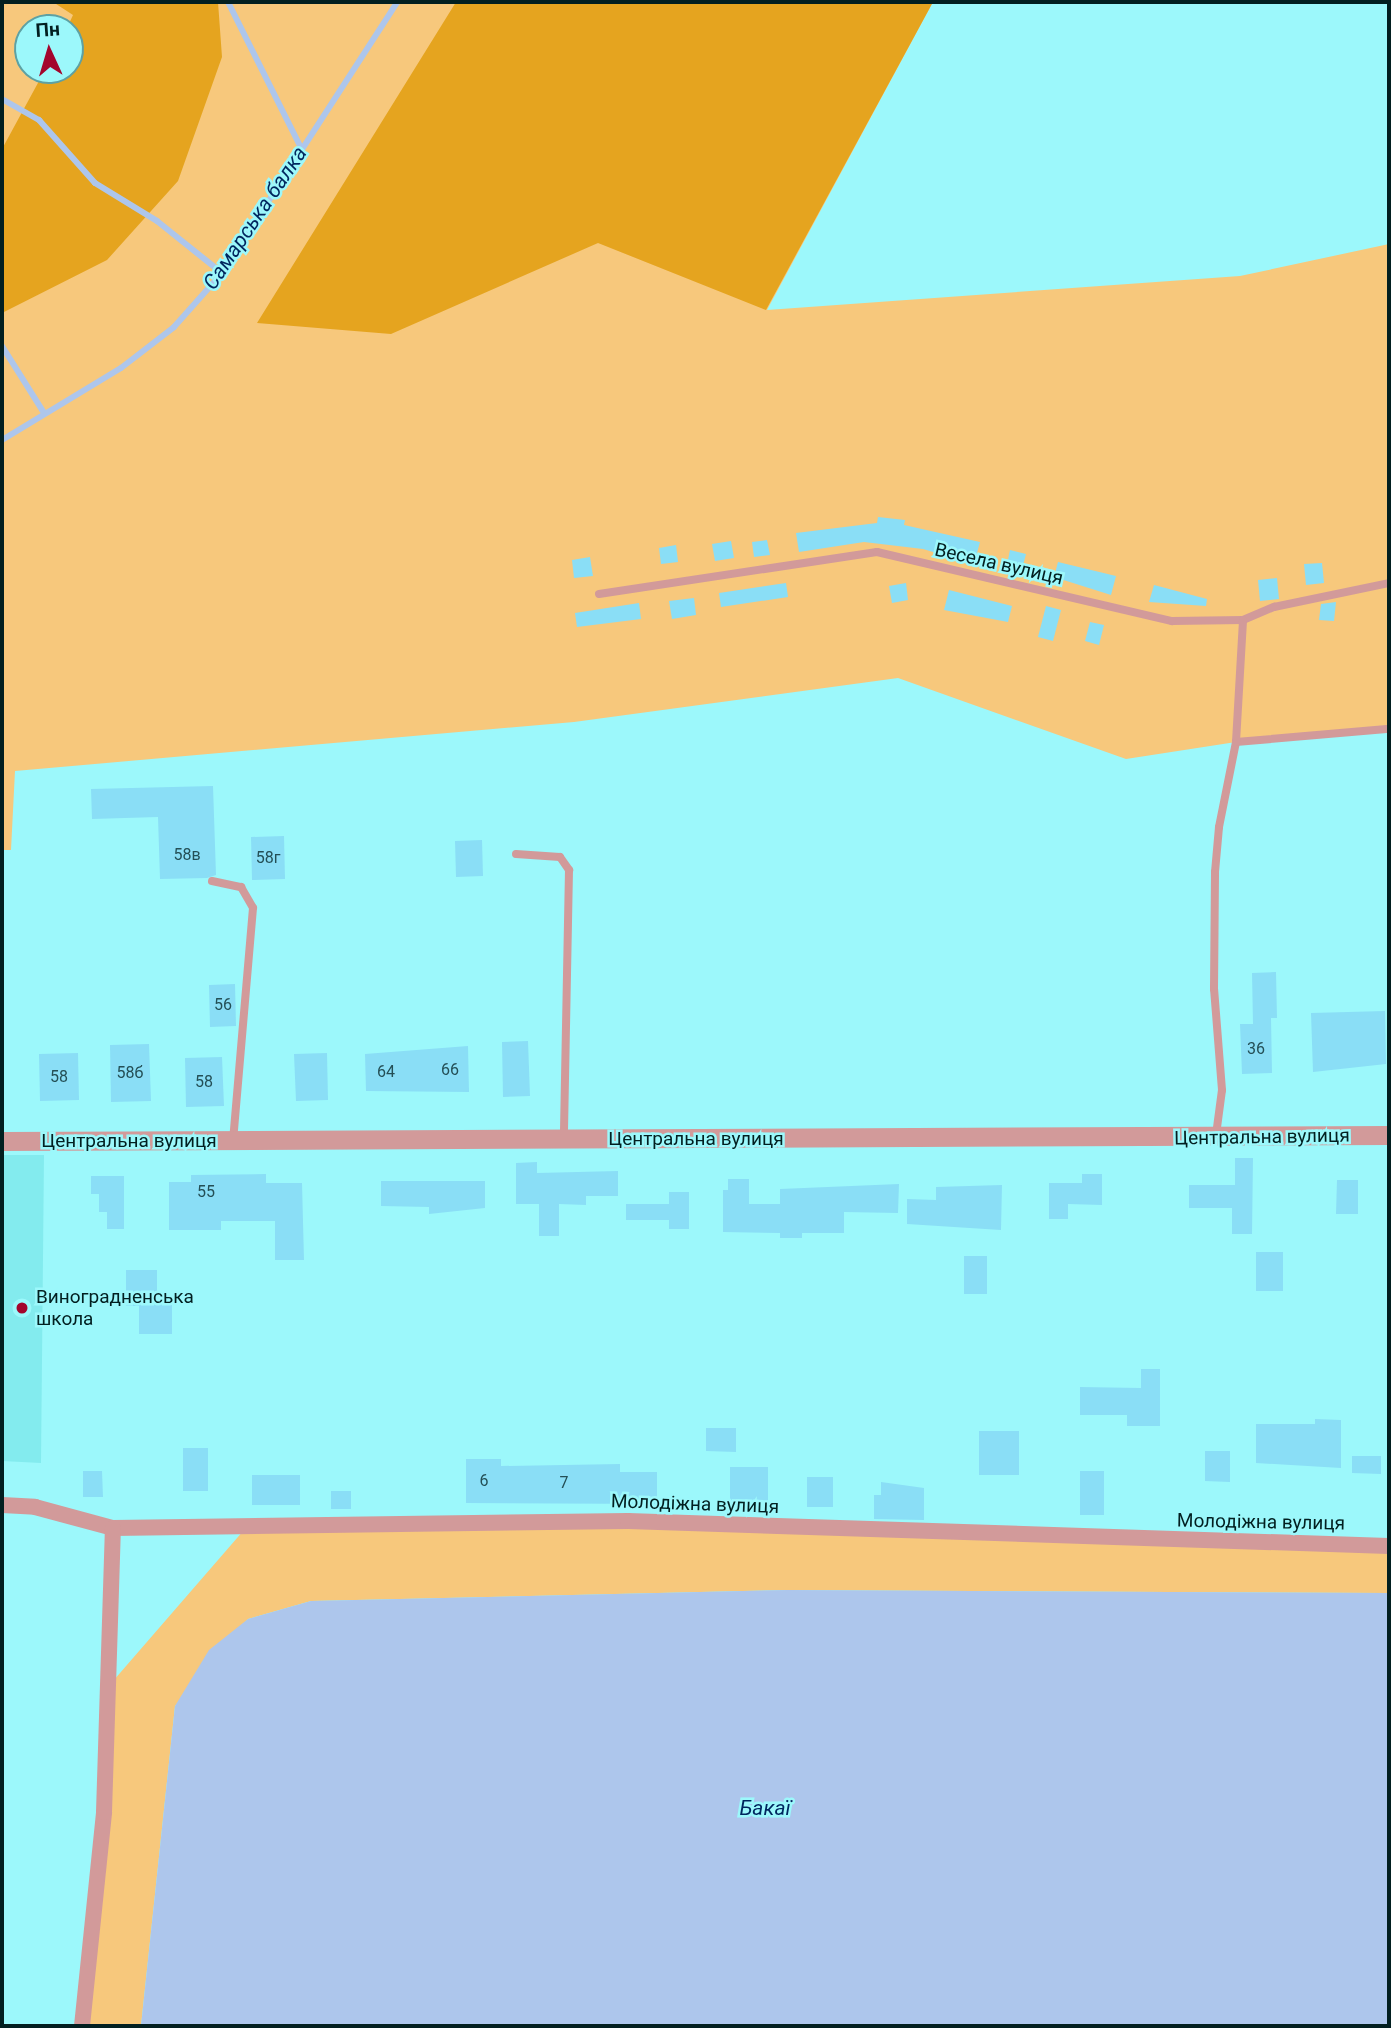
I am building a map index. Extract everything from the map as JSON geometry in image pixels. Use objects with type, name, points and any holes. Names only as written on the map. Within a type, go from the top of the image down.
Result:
[{"type":"street","name":"Центральна вулиця","points":[[2,1141],[1215,1139],[1389,1135]]},
{"type":"street","name":"Молодіжна вулиця","points":[[2,1505],[35,1507],[113,1528],[628,1521],[1389,1546]]},
{"type":"street","points":[[82,2026],[104,1812],[113,1528]]},
{"type":"lane","name":"Весела вулиця","points":[[599,594],[877,552],[1172,621],[1243,620],[1274,607],[1389,583]]},
{"type":"lane","points":[[1215,1139],[1222,1090],[1214,989],[1215,872],[1236,742],[1243,620]]},
{"type":"lane","points":[[1236,742],[1389,729]]},
{"type":"lane","points":[[516,854],[560,857],[569,870],[564,1139]]},
{"type":"lane","points":[[212,881],[241,887],[253,908],[233,1140]]},
{"type":"shaded area","points":[[2,2],[933,2],[767,310],[1240,276],[1389,244],[1389,729],[1236,742],[1126,759],[898,678],[574,722],[15,771],[11,850],[2,850]]},
{"type":"shaded area","points":[[53,2],[218,2],[222,57],[178,181],[107,260],[2,313],[2,149],[37,84],[84,84],[84,14],[71,14]]},
{"type":"shaded area","points":[[456,2],[933,2],[766,310],[598,243],[391,334],[257,323]]},
{"type":"shaded area","name":"Виноградненська школа","points":[[2,1155],[44,1155],[41,1463],[2,1461]]},
{"type":"shaded area","points":[[628,1521],[1389,1546],[1389,1593],[788,1590],[311,1601],[248,1619],[175,1706],[141,2026],[82,2026],[107,1688],[244,1530]]},
{"type":"water","name":"Бакаї","points":[[788,1590],[1389,1593],[1389,2026],[141,2026],[175,1706],[209,1650],[248,1619],[311,1601]]},
{"type":"building","points":[[878,517],[905,520],[904,525],[980,542],[974,564],[923,549],[864,542],[799,552],[796,533],[877,523]]},
{"type":"building","points":[[767,540],[770,555],[754,557],[752,542]]},
{"type":"building","points":[[731,541],[734,558],[715,561],[712,544]]},
{"type":"building","points":[[676,545],[678,562],[661,564],[659,548]]},
{"type":"building","points":[[1010,550],[1026,554],[1021,573],[1006,570]]},
{"type":"building","points":[[590,557],[593,576],[574,578],[572,560]]},
{"type":"building","points":[[1058,562],[1116,576],[1111,595],[1054,577]]},
{"type":"building","points":[[1322,563],[1324,583],[1306,585],[1304,564]]},
{"type":"building","points":[[1277,578],[1279,599],[1260,601],[1258,580]]},
{"type":"building","points":[[786,583],[788,597],[721,607],[719,593]]},
{"type":"building","points":[[906,583],[908,600],[892,603],[889,586]]},
{"type":"building","points":[[1154,585],[1207,599],[1206,606],[1149,602]]},
{"type":"building","points":[[949,590],[1012,606],[1008,622],[944,610]]},
{"type":"building","points":[[694,598],[696,615],[672,619],[669,601]]},
{"type":"building","points":[[1336,602],[1334,621],[1319,620],[1321,604]]},
{"type":"building","points":[[639,603],[641,619],[577,627],[575,613]]},
{"type":"building","points":[[1046,606],[1061,610],[1053,641],[1038,637]]},
{"type":"building","points":[[1090,622],[1104,625],[1099,645],[1085,641]]},
{"type":"building","points":[[213,786],[216,875],[207,878],[160,879],[158,817],[92,819],[91,789]]},
{"type":"building","points":[[284,836],[285,879],[252,880],[251,837]]},
{"type":"building","points":[[482,840],[483,876],[456,877],[455,841]]},
{"type":"building","points":[[1276,972],[1277,1018],[1271,1018],[1272,1073],[1242,1074],[1240,1024],[1253,1024],[1252,973]]},
{"type":"building","points":[[235,984],[236,1026],[210,1027],[209,985]]},
{"type":"building","points":[[1385,1011],[1386,1064],[1313,1072],[1311,1013]]},
{"type":"building","points":[[528,1041],[530,1096],[503,1097],[502,1042]]},
{"type":"building","points":[[149,1044],[151,1101],[111,1102],[110,1045]]},
{"type":"building","points":[[468,1046],[469,1092],[366,1091],[365,1054]]},
{"type":"building","points":[[78,1053],[79,1100],[40,1101],[39,1054]]},
{"type":"building","points":[[327,1053],[328,1100],[296,1101],[294,1054]]},
{"type":"building","points":[[222,1057],[224,1106],[186,1107],[185,1058]]},
{"type":"building","points":[[1235,1158],[1253,1158],[1252,1234],[1232,1234],[1232,1208],[1189,1208],[1189,1185],[1235,1185]]},
{"type":"building","points":[[537,1162],[537,1173],[618,1171],[618,1196],[586,1196],[586,1205],[559,1204],[559,1236],[539,1236],[539,1204],[516,1204],[516,1163]]},
{"type":"building","points":[[266,1174],[266,1183],[302,1183],[304,1260],[275,1260],[275,1221],[221,1221],[221,1230],[169,1230],[169,1182],[191,1182],[191,1175]]},
{"type":"building","points":[[1082,1174],[1102,1174],[1102,1205],[1068,1204],[1068,1219],[1049,1219],[1049,1183],[1082,1183]]},
{"type":"building","points":[[91,1176],[124,1176],[124,1229],[107,1229],[107,1212],[99,1212],[99,1194],[91,1194]]},
{"type":"building","points":[[728,1179],[749,1179],[749,1204],[780,1204],[780,1189],[899,1184],[898,1213],[844,1212],[844,1233],[802,1233],[802,1238],[780,1238],[780,1233],[723,1232],[723,1190],[728,1190]]},
{"type":"building","points":[[1337,1180],[1358,1180],[1358,1214],[1336,1214]]},
{"type":"building","points":[[381,1181],[485,1181],[485,1208],[429,1214],[429,1207],[381,1206]]},
{"type":"building","points":[[1002,1185],[1001,1230],[907,1224],[907,1199],[936,1200],[936,1187]]},
{"type":"building","points":[[669,1192],[689,1192],[689,1229],[669,1229],[669,1220],[626,1220],[626,1204],[669,1204]]},
{"type":"building","points":[[1256,1252],[1283,1252],[1283,1291],[1256,1291]]},
{"type":"building","points":[[964,1256],[987,1256],[987,1294],[964,1294]]},
{"type":"building","points":[[126,1270],[157,1270],[157,1298],[172,1298],[172,1334],[139,1334],[139,1306],[126,1306]]},
{"type":"building","points":[[1141,1369],[1160,1369],[1160,1426],[1127,1426],[1127,1415],[1080,1415],[1080,1387],[1141,1388]]},
{"type":"building","points":[[1315,1419],[1341,1420],[1341,1468],[1256,1463],[1256,1424],[1315,1424]]},
{"type":"building","points":[[706,1428],[736,1428],[736,1452],[706,1451]]},
{"type":"building","points":[[979,1431],[1019,1431],[1019,1475],[979,1475]]},
{"type":"building","points":[[183,1448],[208,1448],[208,1491],[183,1491]]},
{"type":"building","points":[[1205,1451],[1230,1451],[1230,1482],[1205,1481]]},
{"type":"building","points":[[1352,1456],[1381,1456],[1381,1474],[1352,1473]]},
{"type":"building","points":[[466,1459],[501,1459],[501,1466],[620,1464],[620,1472],[657,1472],[657,1504],[466,1503]]},
{"type":"building","points":[[730,1467],[768,1467],[768,1506],[730,1506]]},
{"type":"building","points":[[83,1471],[102,1471],[103,1497],[83,1497]]},
{"type":"building","points":[[1080,1471],[1104,1471],[1104,1515],[1080,1515]]},
{"type":"building","points":[[252,1475],[300,1475],[300,1505],[252,1505]]},
{"type":"building","points":[[807,1477],[833,1477],[833,1507],[807,1507]]},
{"type":"building","points":[[881,1482],[924,1488],[924,1520],[874,1519],[874,1495],[881,1495]]},
{"type":"building","points":[[331,1491],[351,1491],[351,1509],[331,1509]]},
{"type":"waterway","points":[[228,2],[301,148]]},
{"type":"waterway","name":"Самарська балка","points":[[2,440],[121,368],[174,327],[222,273],[397,2]]},
{"type":"waterway","points":[[2,99],[39,120],[95,183],[157,221],[222,273]]},
{"type":"waterway","points":[[2,346],[44,413]]},
{"type":"place","name":"Виноградненська школа","points":[[22,1308]]}]
